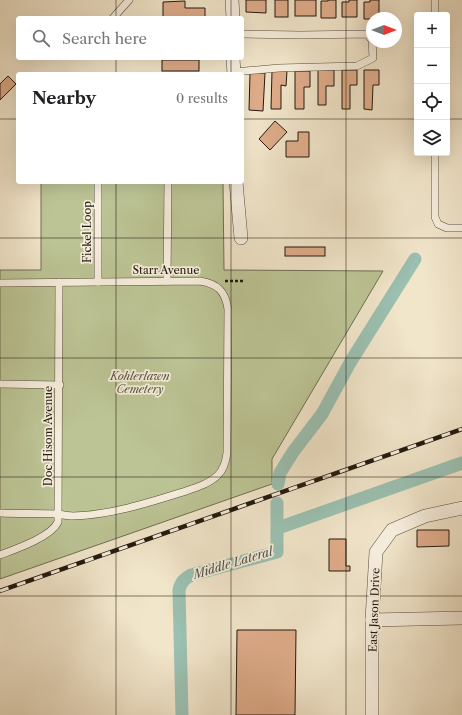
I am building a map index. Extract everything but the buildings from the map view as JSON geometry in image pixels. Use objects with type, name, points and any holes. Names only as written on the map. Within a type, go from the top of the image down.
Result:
[{"type":"street","points":[[232,0],[233,16]]},
{"type":"street","points":[[233,60],[234,72]]},
{"type":"street","points":[[236,184],[241,238]]},
{"type":"street","name":"East Jason Drive","points":[[372,715],[372,620],[376,552],[392,530],[425,516],[462,508]]},
{"type":"street","points":[[372,620],[462,618]]},
{"type":"lane","points":[[115,16],[128,0]]},
{"type":"lane","points":[[435,0],[435,12]]},
{"type":"lane","points":[[243,72],[279,68],[357,66],[373,58],[372,40],[367,34],[244,34]]},
{"type":"lane","points":[[435,156],[435,217],[438,224],[447,228],[462,228]]},
{"type":"lane","name":"Fickel Loop","points":[[98,184],[98,282]]},
{"type":"lane","points":[[167,281],[168,184]]},
{"type":"lane","name":"Starr Avenue","points":[[0,283],[200,280],[214,284],[223,293],[226,301],[228,309],[228,444],[226,462],[223,469],[211,481],[157,500],[117,510],[92,514],[72,516],[59,514]]},
{"type":"lane","name":"Doc Hisom Avenue","points":[[0,555],[24,546],[44,535],[57,526],[58,522],[60,385],[59,282]]},
{"type":"lane","points":[[0,384],[60,385]]},
{"type":"lane","points":[[0,513],[59,514]]},
{"type":"path","points":[[214,284],[218,281],[245,281]]},
{"type":"green space","name":"Kohlerlawn Cemetery","points":[[41,184],[223,184],[224,270],[383,271],[272,459],[272,484],[0,579],[0,270],[41,270]]},
{"type":"waterway","name":"Middle Lateral","points":[[278,484],[280,473],[293,452],[322,414],[351,361],[415,259]]},
{"type":"waterway","points":[[278,528],[462,463]]},
{"type":"waterway","name":"Middle Lateral","points":[[182,715],[179,590],[181,585],[185,579],[191,575],[277,552],[277,503]]},
{"type":"railway","points":[[0,591],[462,429]]}]
